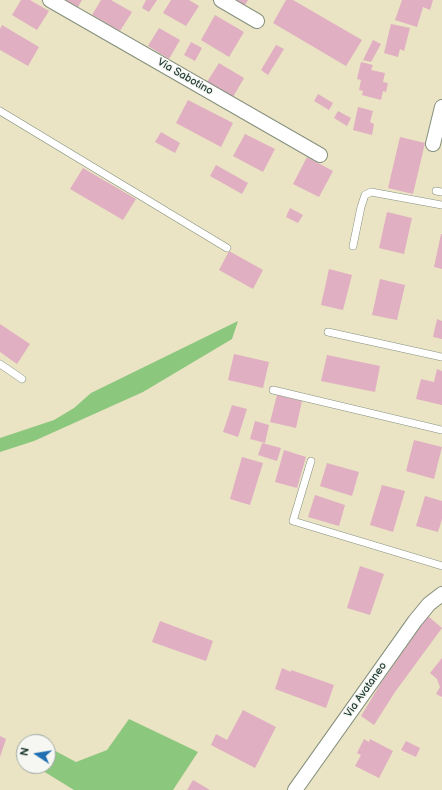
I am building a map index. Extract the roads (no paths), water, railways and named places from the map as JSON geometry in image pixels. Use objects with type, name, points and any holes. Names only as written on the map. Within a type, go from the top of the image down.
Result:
[{"type":"street","name":"Via Sabotino","points":[[50,0],[320,154]]},
{"type":"street","points":[[221,0],[257,22]]},
{"type":"street","points":[[433,144],[442,107]]},
{"type":"street","name":"Via Avataneo","points":[[295,790],[415,621],[429,604],[442,595]]},
{"type":"lane","points":[[0,111],[227,248]]},
{"type":"lane","points":[[353,246],[361,207],[366,195],[371,192],[442,205]]},
{"type":"lane","points":[[328,332],[442,357]]},
{"type":"lane","points":[[0,364],[22,379]]},
{"type":"lane","points":[[273,390],[442,430]]},
{"type":"lane","points":[[311,461],[293,521],[442,566]]}]
